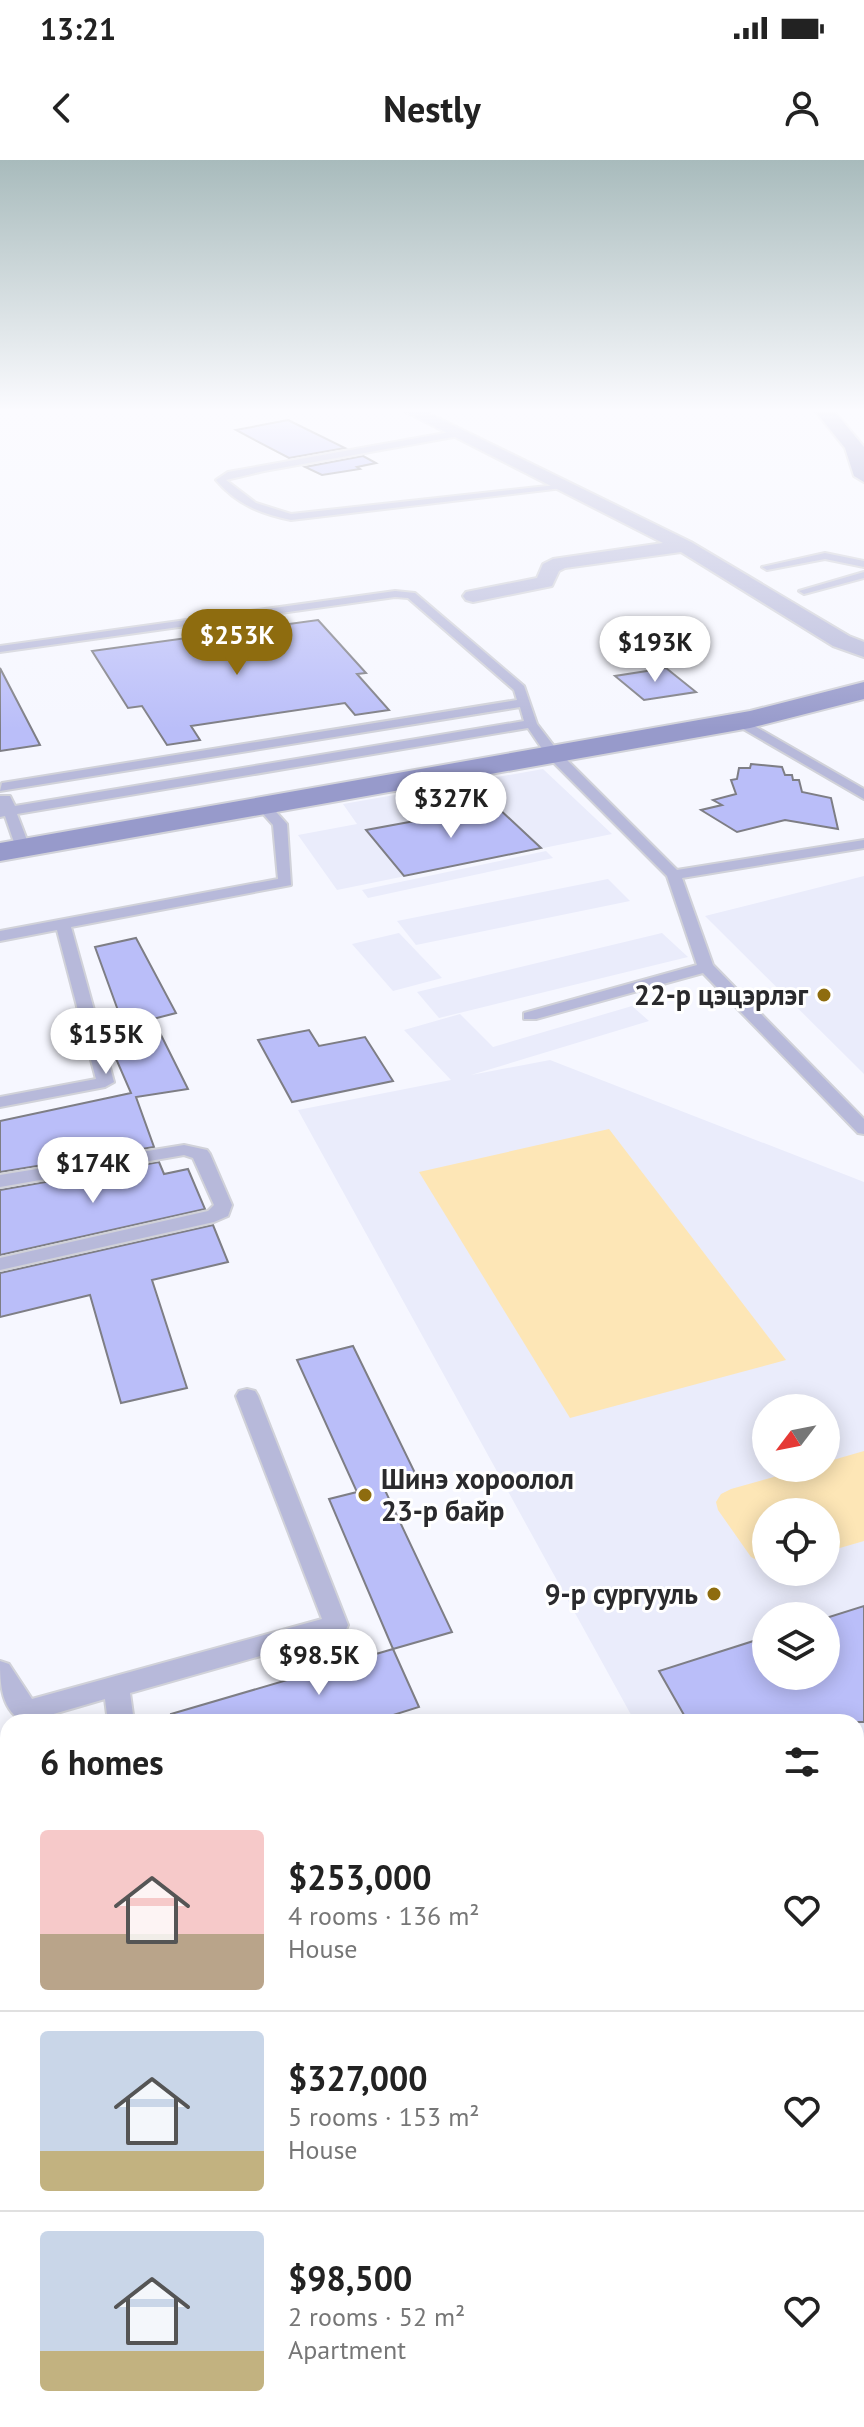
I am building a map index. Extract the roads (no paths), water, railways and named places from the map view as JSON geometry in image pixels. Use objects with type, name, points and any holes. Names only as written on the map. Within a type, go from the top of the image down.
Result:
[{"type":"street","points":[[628,518],[684,546],[841,641],[864,650]]},
{"type":"street","points":[[473,596],[545,582],[550,568],[560,563],[684,546]]},
{"type":"street","points":[[11,850],[797,711],[864,690]]},
{"type":"street","points":[[797,711],[864,717]]},
{"type":"lane","points":[[767,567],[825,556],[864,564]]},
{"type":"lane","points":[[804,591],[864,575]]},
{"type":"lane","points":[[0,649],[411,595],[520,689],[531,724],[552,753],[674,875],[706,967],[864,1129]]},
{"type":"lane","points":[[11,850],[1,785],[523,703]]},
{"type":"lane","points":[[737,720],[864,795]]},
{"type":"lane","points":[[4,812],[531,724]]},
{"type":"lane","points":[[0,936],[286,882],[280,824],[264,807]]},
{"type":"lane","points":[[674,875],[864,844]]},
{"type":"lane","points":[[0,1102],[105,1082],[63,925]]},
{"type":"lane","points":[[530,1016],[706,967]]},
{"type":"lane","points":[[0,1181],[184,1150],[201,1154],[223,1205],[221,1212],[214,1216],[0,1264]]},
{"type":"lane","points":[[34,1714],[116,1686],[336,1625],[247,1396]]},
{"type":"lane","points":[[0,1671],[27,1714]]},
{"type":"lane","points":[[116,1686],[120,1714]]},
{"type":"place","name":"22-р цэцэрлэг","points":[[824,995]]},
{"type":"place","name":"Шинэ хороолол 23-р байр","points":[[365,1495]]},
{"type":"place","name":"9-р сургууль","points":[[714,1594]]}]
